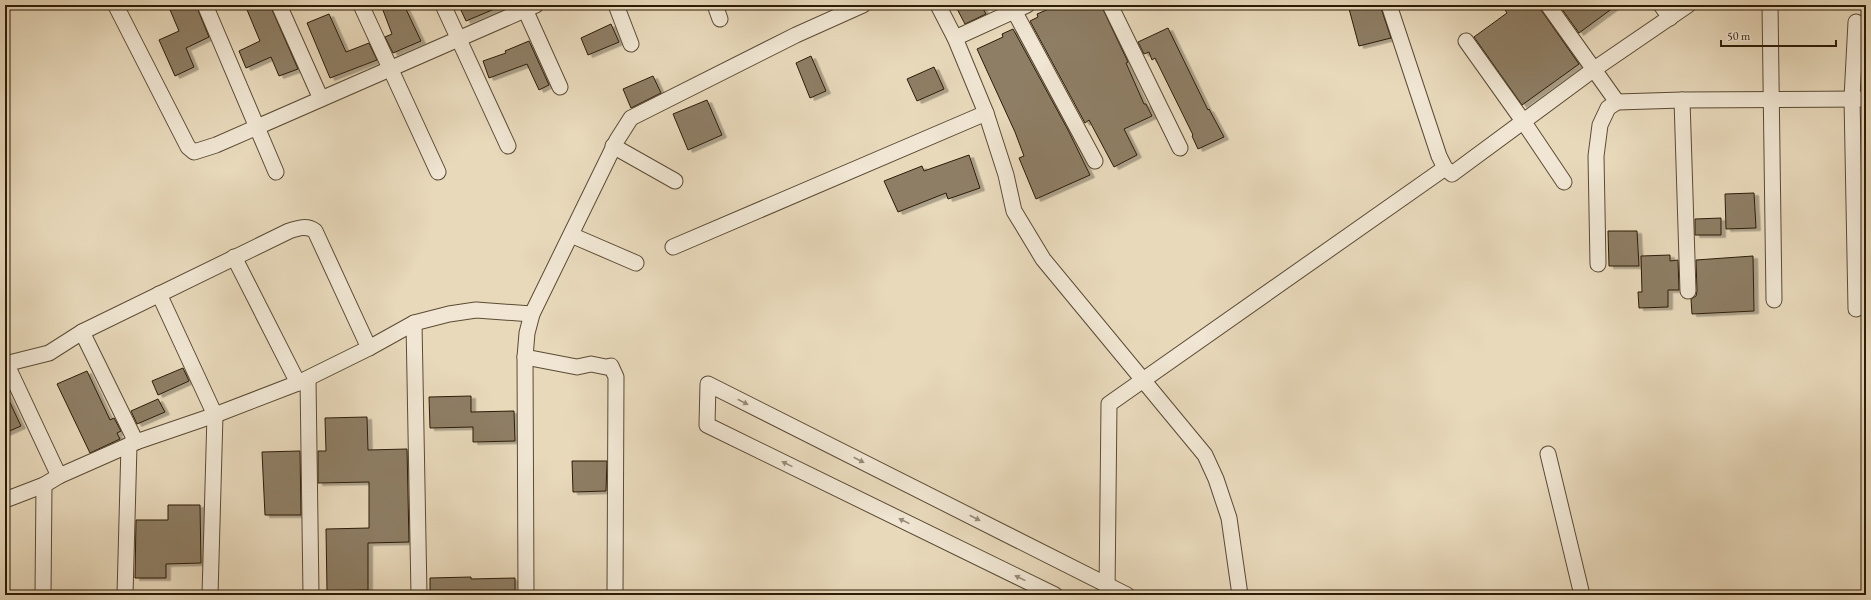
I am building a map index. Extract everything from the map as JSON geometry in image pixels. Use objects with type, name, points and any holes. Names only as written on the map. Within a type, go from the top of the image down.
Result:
[{"type":"street","points":[[205,5],[276,172]]},
{"type":"street","points":[[279,5],[321,99]]},
{"type":"street","points":[[361,5],[438,172]]},
{"type":"street","points":[[443,5],[508,146]]},
{"type":"street","points":[[616,5],[631,44]]},
{"type":"street","points":[[526,595],[525,357],[527,333],[532,314],[613,146],[631,118],[796,35],[863,5]]},
{"type":"street","points":[[938,5],[955,38],[986,113],[1006,174],[1014,211],[1043,259],[1205,455],[1216,479],[1229,518],[1240,595]]},
{"type":"street","points":[[1110,5],[1180,148]]},
{"type":"street","points":[[1389,5],[1439,156],[1444,168],[1452,174],[1593,70],[1688,5]]},
{"type":"street","points":[[1548,5],[1617,102]]},
{"type":"street","points":[[1661,5],[1670,18]]},
{"type":"street","points":[[1770,5],[1774,300]]},
{"type":"street","points":[[116,6],[188,147],[194,152],[216,145],[528,7],[560,87]]},
{"type":"street","points":[[955,38],[1017,7],[1095,160]]},
{"type":"street","points":[[1856,22],[1859,98],[1856,309]]},
{"type":"street","points":[[1466,42],[1524,121],[1564,182]]},
{"type":"street","points":[[1598,264],[1596,156],[1600,125],[1608,108],[1617,102],[1859,98]]},
{"type":"street","points":[[1682,100],[1688,291]]},
{"type":"street","points":[[673,247],[986,113]]},
{"type":"street","points":[[613,146],[676,181]]},
{"type":"street","points":[[1107,590],[1109,404],[1142,379],[1444,168]]},
{"type":"street","points":[[59,476],[6,363],[49,353],[82,332],[289,231],[300,227],[314,229],[369,348]]},
{"type":"street","points":[[571,235],[636,263]]},
{"type":"street","points":[[234,258],[303,381],[311,595]]},
{"type":"street","points":[[159,294],[215,415],[210,595]]},
{"type":"street","points":[[5,500],[44,485],[59,476],[133,444],[215,415],[303,381],[369,348],[414,323],[449,314],[476,310],[532,314]]},
{"type":"street","points":[[414,323],[419,595]]},
{"type":"street","points":[[82,332],[133,444],[124,595]]},
{"type":"street","points":[[525,357],[577,367],[591,364],[606,367],[611,366],[616,377],[615,595]]},
{"type":"street","points":[[1055,595],[707,425],[708,384],[1107,590],[1127,595]]},
{"type":"street","points":[[1548,454],[1582,595]]},
{"type":"street","points":[[43,595],[44,485]]},
{"type":"building","points":[[168,5],[196,5],[209,37],[186,48],[194,67],[175,76],[159,40],[179,31]]},
{"type":"building","points":[[245,5],[270,5],[298,69],[279,76],[271,57],[246,68],[239,51],[260,41]]},
{"type":"building","points":[[381,5],[404,5],[421,41],[393,53],[385,37],[392,34]]},
{"type":"building","points":[[467,5],[504,5],[466,21],[460,8]]},
{"type":"building","points":[[955,5],[981,5],[986,14],[965,24]]},
{"type":"building","points":[[1058,5],[1101,5],[1128,62],[1126,63],[1144,104],[1146,104],[1152,116],[1124,129],[1137,155],[1114,167],[1089,120],[1085,123],[1030,21],[1038,17],[1037,14]]},
{"type":"building","points":[[1348,5],[1380,5],[1391,38],[1359,46]]},
{"type":"building","points":[[1502,5],[1539,5],[1579,64],[1522,105],[1474,37],[1507,13]]},
{"type":"building","points":[[1559,5],[1617,5],[1579,33]]},
{"type":"building","points":[[329,14],[346,52],[369,43],[377,60],[330,78],[307,23]]},
{"type":"building","points":[[611,24],[619,42],[588,55],[581,38]]},
{"type":"building","points":[[1168,28],[1208,110],[1209,109],[1224,137],[1198,149],[1192,136],[1193,135],[1155,58],[1152,60],[1149,52],[1144,54],[1138,42]]},
{"type":"building","points":[[1013,29],[1068,130],[1090,175],[1036,199],[1019,158],[1024,156],[1015,132],[977,49],[1003,37],[1002,34]]},
{"type":"building","points":[[529,41],[549,85],[539,90],[527,64],[489,78],[483,61],[506,53],[505,51]]},
{"type":"building","points":[[811,56],[826,91],[810,98],[796,63]]},
{"type":"building","points":[[934,67],[944,89],[917,101],[907,79]]},
{"type":"building","points":[[653,76],[661,93],[631,108],[623,89]]},
{"type":"building","points":[[707,100],[722,135],[688,150],[673,114]]},
{"type":"building","points":[[969,155],[980,188],[948,199],[946,193],[898,212],[884,181],[922,166],[924,171]]},
{"type":"building","points":[[1754,193],[1756,228],[1726,229],[1725,194]]},
{"type":"building","points":[[1721,218],[1721,235],[1695,235],[1695,219]]},
{"type":"building","points":[[1608,231],[1637,231],[1639,266],[1609,266]]},
{"type":"building","points":[[1670,255],[1670,261],[1678,260],[1679,290],[1668,290],[1668,307],[1639,308],[1638,292],[1642,292],[1641,256]]},
{"type":"building","points":[[1753,256],[1754,311],[1692,314],[1691,299],[1696,296],[1697,291],[1696,260]]},
{"type":"building","points":[[183,368],[189,381],[158,395],[152,381]]},
{"type":"building","points":[[87,371],[110,420],[114,418],[121,431],[117,433],[120,439],[90,453],[57,384]]},
{"type":"building","points":[[5,392],[21,426],[5,433]]},
{"type":"building","points":[[471,396],[471,412],[514,411],[515,441],[473,442],[473,427],[430,428],[429,397]]},
{"type":"building","points":[[158,399],[165,412],[137,424],[131,411]]},
{"type":"building","points":[[367,417],[368,450],[407,449],[409,542],[368,543],[368,590],[327,591],[326,529],[369,528],[369,482],[318,483],[318,451],[326,451],[325,418]]},
{"type":"building","points":[[300,451],[301,515],[265,515],[262,452]]},
{"type":"building","points":[[572,461],[607,461],[606,491],[573,492]]},
{"type":"building","points":[[168,505],[200,505],[201,563],[166,564],[166,578],[135,578],[136,520],[168,520]]},
{"type":"building","points":[[471,577],[471,579],[515,578],[515,595],[430,595],[430,578]]}]
